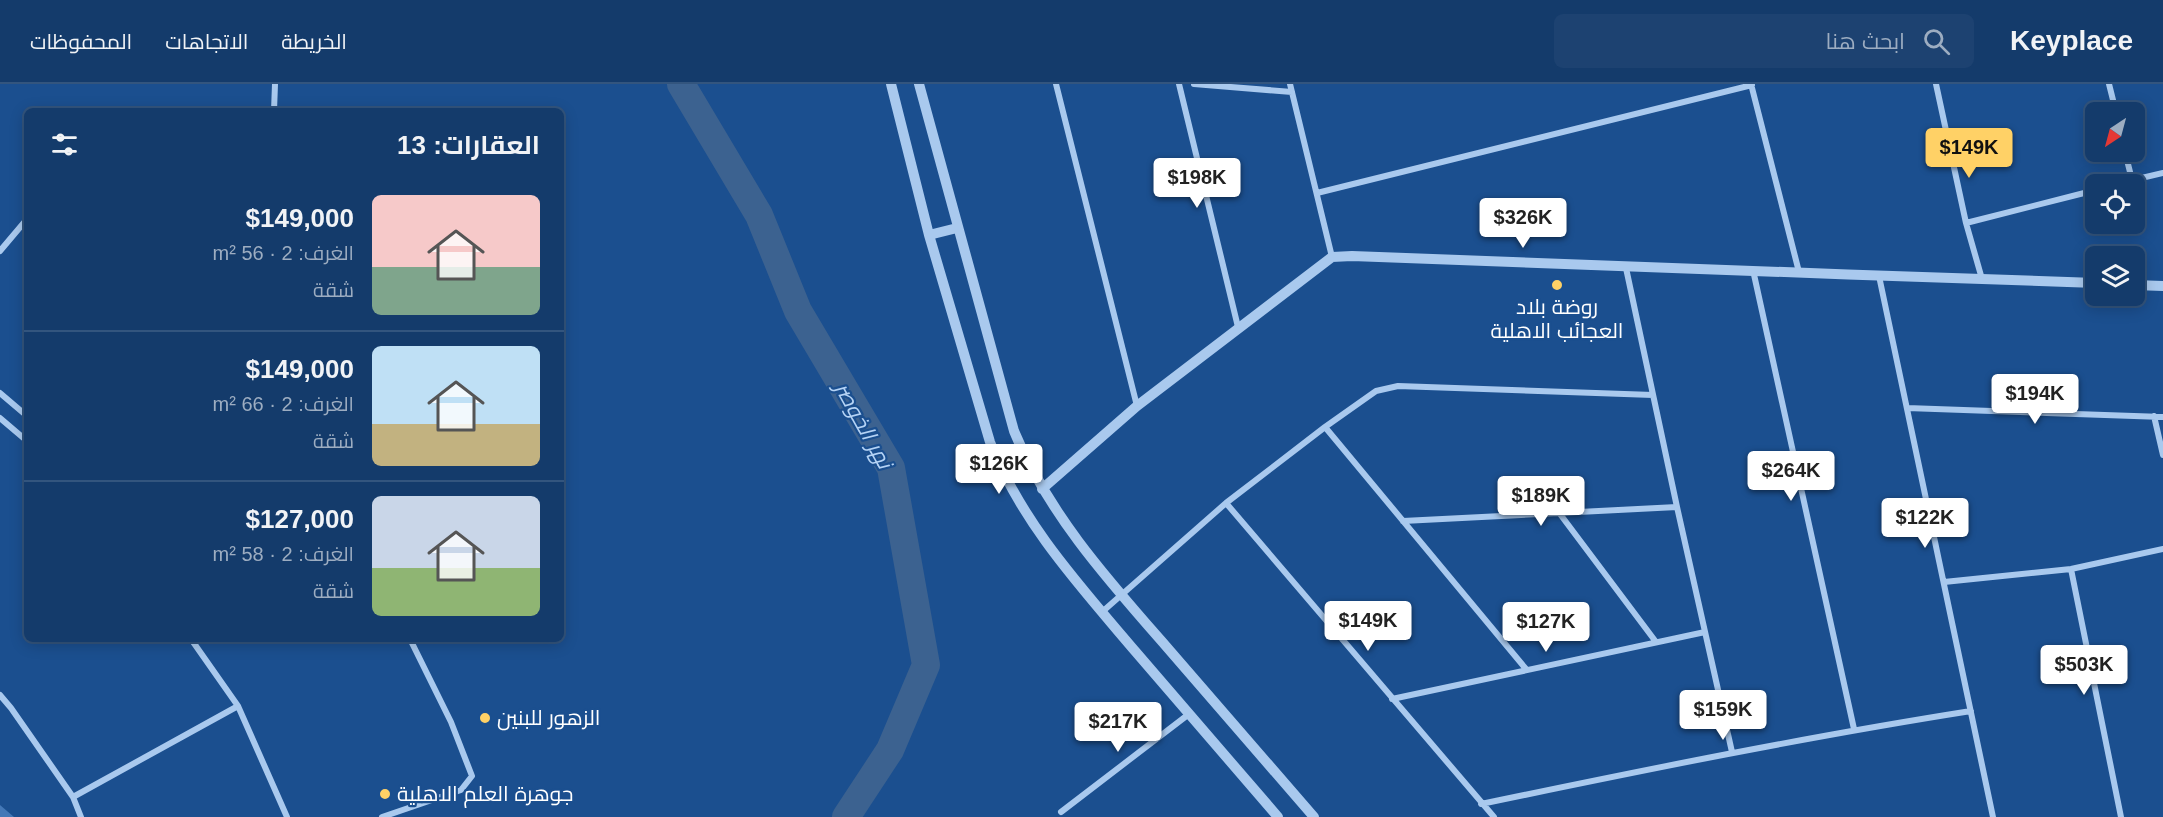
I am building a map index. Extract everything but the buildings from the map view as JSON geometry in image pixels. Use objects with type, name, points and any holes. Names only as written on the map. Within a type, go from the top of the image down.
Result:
[{"type":"street","points":[[274,84],[274,108]]},
{"type":"street","points":[[891,84],[929,235],[990,442],[1001,470],[1036,529],[1102,612],[1278,817]]},
{"type":"street","points":[[919,84],[1014,431],[1026,462],[1070,530],[1121,594],[1314,817]]},
{"type":"street","points":[[1056,84],[1137,406]]},
{"type":"street","points":[[1179,84],[1238,327]]},
{"type":"street","points":[[1194,84],[1292,92]]},
{"type":"street","points":[[1290,84],[1332,257]]},
{"type":"street","points":[[1936,84],[1966,223],[1982,279]]},
{"type":"street","points":[[2109,84],[2114,102]]},
{"type":"street","points":[[1317,193],[1752,85],[1799,272]]},
{"type":"street","points":[[2145,177],[2163,173]]},
{"type":"street","points":[[1966,223],[2085,193]]},
{"type":"street","points":[[0,251],[24,223]]},
{"type":"street","points":[[929,235],[957,228]]},
{"type":"street","points":[[1042,489],[1137,406],[1332,257],[2085,283]]},
{"type":"street","points":[[1626,268],[1732,752]]},
{"type":"street","points":[[1752,270],[1854,729]]},
{"type":"street","points":[[1880,276],[1993,817]]},
{"type":"street","points":[[2145,285],[2163,286]]},
{"type":"street","points":[[1102,612],[1226,503],[1376,391],[1398,386],[1653,395]]},
{"type":"street","points":[[0,393],[24,413]]},
{"type":"street","points":[[1907,408],[2163,417]]},
{"type":"street","points":[[2154,416],[2163,455]]},
{"type":"street","points":[[0,418],[24,438]]},
{"type":"street","points":[[1325,427],[1526,669]]},
{"type":"street","points":[[1226,503],[1494,817]]},
{"type":"street","points":[[1403,521],[1677,507]]},
{"type":"street","points":[[1560,514],[1656,642]]},
{"type":"street","points":[[1944,582],[2071,569],[2163,549]]},
{"type":"street","points":[[2071,569],[2121,817]]},
{"type":"street","points":[[1392,699],[1705,632]]},
{"type":"street","points":[[193,642],[238,706],[287,817]]},
{"type":"street","points":[[382,817],[461,790],[472,776],[451,722],[411,642]]},
{"type":"street","points":[[0,695],[73,797],[81,817]]},
{"type":"street","points":[[73,797],[238,706]]},
{"type":"street","points":[[1481,804],[1732,752],[1854,729],[1971,711]]},
{"type":"street","points":[[1061,812],[1189,714]]},
{"type":"waterway","name":"نهر الخوصر","points":[[681,84],[759,215],[798,311],[891,468],[926,665],[890,750],[846,817]]},
{"type":"place","name":"روضة بلاد العجائب الاهلية","points":[[1557,285]]},
{"type":"place","name":"الزهور للبنين","points":[[485,718]]},
{"type":"place","name":"جوهرة العلم الاهلية","points":[[385,794]]}]
